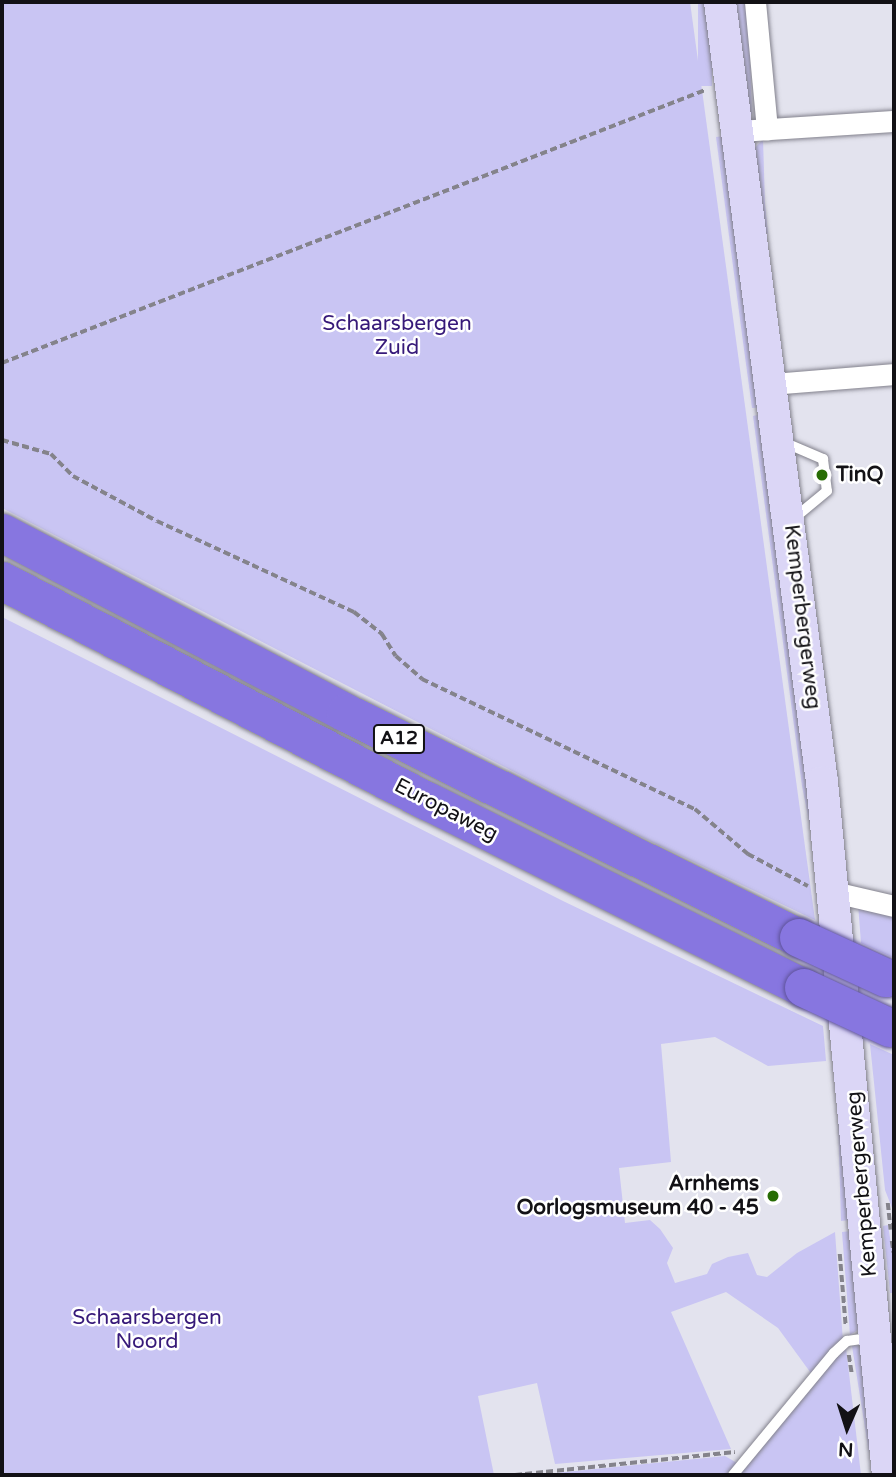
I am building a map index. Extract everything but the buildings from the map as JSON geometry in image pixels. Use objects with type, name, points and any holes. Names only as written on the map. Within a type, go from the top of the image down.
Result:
[{"type":"highway","name":"Europaweg","points":[[2,533],[371,725],[799,938],[890,980]]},
{"type":"highway","name":"Europaweg","points":[[2,581],[429,802],[804,988],[892,1028]]},
{"type":"highway","name":"A12","points":[[2,608],[252,734],[429,802]]},
{"type":"main road","name":"Kemperbergerweg","points":[[720,2],[752,130],[771,384],[790,522],[825,891],[876,1337],[888,1475]]},
{"type":"street","name":"Kemperbergerweg","points":[[752,130],[755,2]]},
{"type":"street","points":[[752,130],[894,121]]},
{"type":"street","points":[[771,384],[894,374]]},
{"type":"street","points":[[825,891],[894,906]]},
{"type":"lane","points":[[779,440],[823,459],[827,491],[790,522]]},
{"type":"lane","points":[[733,1475],[847,1341],[876,1337]]},
{"type":"path","points":[[2,363],[705,90]]},
{"type":"path","points":[[2,440],[51,454],[73,476],[157,522],[354,612],[382,634],[396,656],[422,679],[695,809],[748,855],[825,891]]},
{"type":"path","points":[[515,1475],[754,1451]]},
{"type":"green space","name":"Schaarsbergen Zuid","points":[[2,2],[690,2],[815,920],[629,831],[2,508]]},
{"type":"green space","points":[[698,2],[712,2],[712,86],[698,86]]},
{"type":"green space","points":[[730,2],[748,2],[752,114],[749,114]]},
{"type":"green space","points":[[730,135],[766,407],[752,408],[743,342],[716,137]]},
{"type":"green space","points":[[763,139],[768,234],[760,229],[753,150]]},
{"type":"green space","points":[[766,413],[814,846],[802,786],[753,416]]},
{"type":"green space","name":"Schaarsbergen Noord","points":[[2,617],[563,901],[823,1026],[826,1061],[768,1066],[715,1037],[661,1044],[671,1162],[619,1168],[625,1223],[650,1220],[660,1229],[673,1248],[667,1263],[675,1283],[707,1274],[712,1264],[728,1257],[748,1253],[757,1275],[767,1277],[797,1253],[835,1232],[843,1341],[813,1376],[778,1328],[726,1292],[671,1312],[731,1449],[555,1464],[537,1383],[478,1396],[494,1475],[2,1475]]},
{"type":"green space","points":[[858,904],[894,912],[894,958],[861,943]]},
{"type":"green space","points":[[870,1044],[894,1055],[894,1238],[892,1208],[885,1190]]},
{"type":"green space","points":[[837,1082],[850,1220],[841,1221]]},
{"type":"green space","points":[[888,1225],[894,1264],[894,1293],[890,1293],[883,1226]]},
{"type":"green space","points":[[851,1231],[866,1325],[850,1335],[842,1232]]},
{"type":"green space","points":[[860,1345],[872,1389],[869,1453],[852,1346]]},
{"type":"green space","points":[[846,1348],[861,1475],[738,1475],[836,1356]]},
{"type":"green space","points":[[725,1456],[737,1463],[726,1475],[535,1475]]},
{"type":"place","name":"TinQ","points":[[822,475]]},
{"type":"place","name":"Arnhems Oorlogsmuseum 40 - 45","points":[[773,1196]]}]
